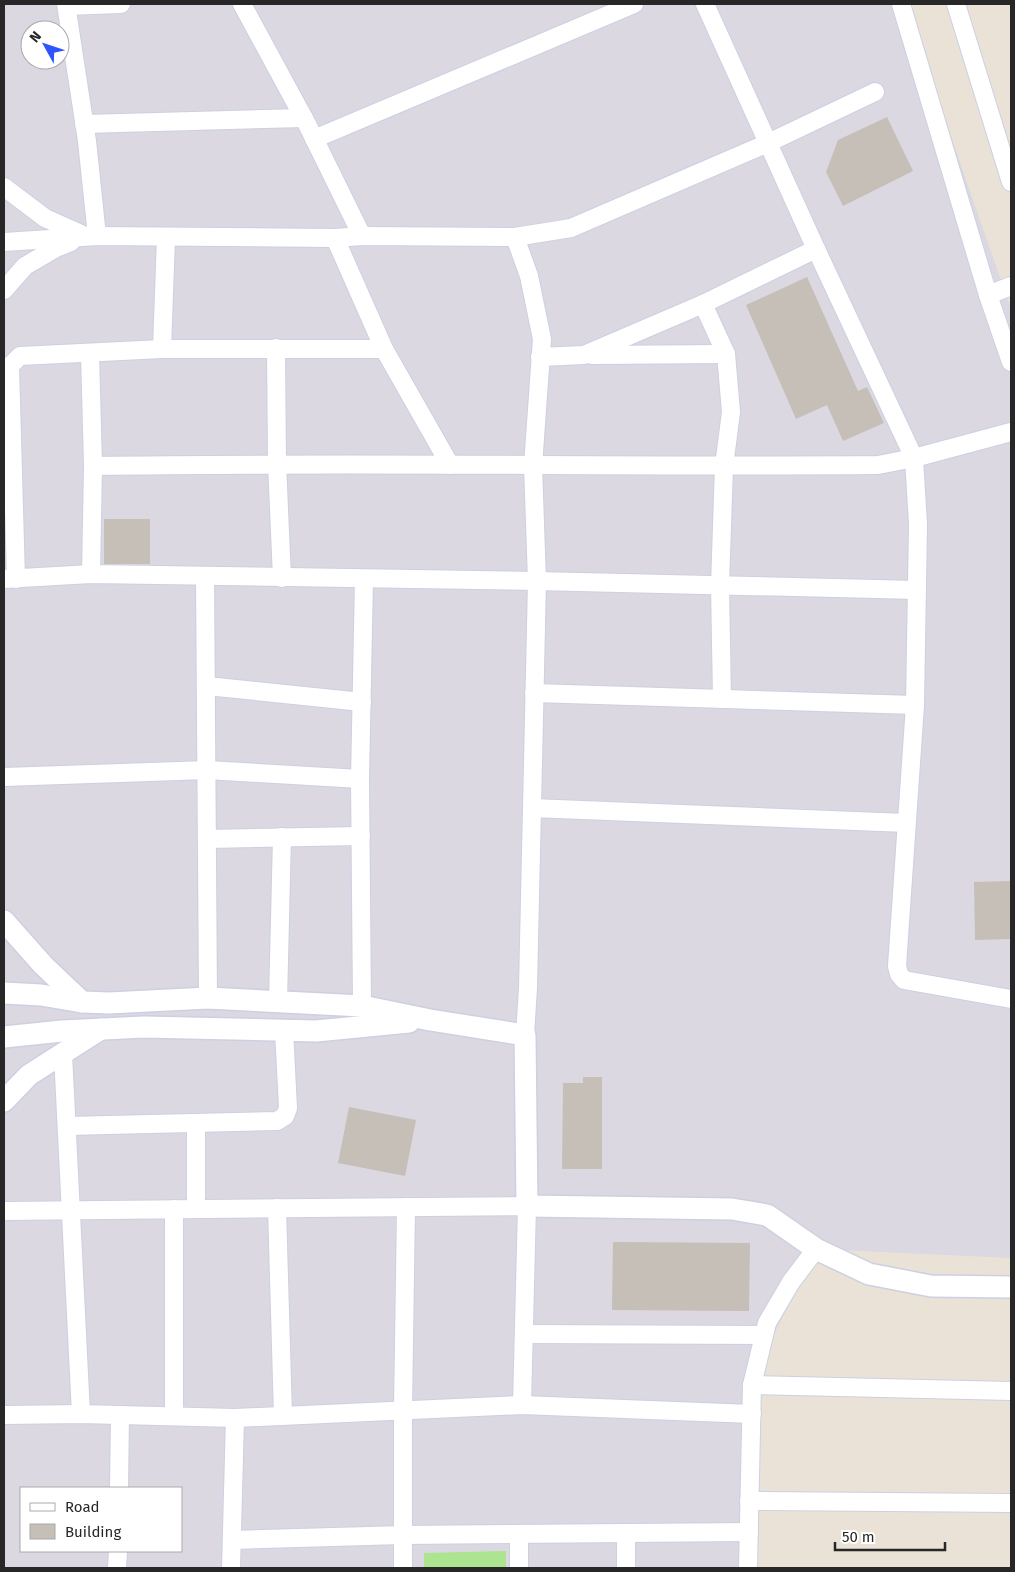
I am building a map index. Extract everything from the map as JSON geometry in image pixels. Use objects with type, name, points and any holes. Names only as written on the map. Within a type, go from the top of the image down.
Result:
[{"type":"street","points":[[91,237],[84,124],[67,5],[121,4]]},
{"type":"street","points":[[242,4],[304,118],[362,236]]},
{"type":"street","points":[[314,139],[634,4]]},
{"type":"street","points":[[705,4],[816,249],[914,458],[918,524],[915,705],[897,966],[899,974],[904,980],[1011,999]]},
{"type":"street","points":[[901,4],[988,295],[1011,362]]},
{"type":"street","points":[[956,4],[1011,182]]},
{"type":"street","points":[[4,242],[91,237],[515,237],[571,228],[768,143],[875,92]]},
{"type":"street","points":[[84,124],[304,118]]},
{"type":"street","points":[[4,187],[45,218],[91,237]]},
{"type":"street","points":[[4,290],[25,266],[56,248],[91,237]]},
{"type":"street","points":[[162,349],[166,237]]},
{"type":"street","points":[[515,237],[529,276],[542,339],[533,466],[537,581],[528,988],[525,1035],[526,1206],[522,1405]]},
{"type":"street","points":[[335,238],[384,350],[450,465]]},
{"type":"street","points":[[584,355],[703,304],[816,249]]},
{"type":"street","points":[[988,295],[1011,286]]},
{"type":"street","points":[[703,304],[726,354],[731,412],[724,466],[720,586],[722,699]]},
{"type":"street","points":[[384,350],[276,348],[162,349],[20,356],[10,366],[10,579],[91,574],[537,581],[917,590]]},
{"type":"street","points":[[276,348],[277,463],[282,578]]},
{"type":"street","points":[[90,353],[93,466],[91,574]]},
{"type":"street","points":[[540,357],[726,354]]},
{"type":"street","points":[[93,466],[277,463],[533,466],[878,466],[1011,432]]},
{"type":"street","points":[[206,577],[208,998]]},
{"type":"street","points":[[362,1006],[360,779],[364,579]]},
{"type":"street","points":[[207,686],[362,702]]},
{"type":"street","points":[[534,693],[915,705]]},
{"type":"street","points":[[4,777],[207,770],[360,779]]},
{"type":"street","points":[[532,808],[906,823]]},
{"type":"street","points":[[207,839],[361,836]]},
{"type":"street","points":[[278,1001],[282,837]]},
{"type":"street","points":[[4,921],[43,965],[82,1002]]},
{"type":"street","points":[[4,993],[41,995],[82,1002],[109,1003],[208,998],[362,1006],[430,1020],[525,1035]]},
{"type":"street","points":[[4,1037],[144,1027],[316,1031],[430,1020]]},
{"type":"street","points":[[4,1101],[29,1075],[102,1029]]},
{"type":"street","points":[[67,1126],[278,1121],[285,1116],[288,1108],[284,1030]]},
{"type":"street","points":[[64,1054],[81,1414]]},
{"type":"street","points":[[196,1124],[196,1209]]},
{"type":"street","points":[[4,1211],[526,1206],[732,1208],[767,1215],[816,1249],[869,1274],[931,1286],[1011,1287]]},
{"type":"street","points":[[403,1568],[406,1207]]},
{"type":"street","points":[[277,1208],[283,1416]]},
{"type":"street","points":[[174,1209],[174,1416]]},
{"type":"street","points":[[748,1568],[752,1385],[767,1324],[791,1282],[816,1249]]},
{"type":"street","points":[[524,1334],[764,1335]]},
{"type":"street","points":[[752,1385],[1011,1391]]},
{"type":"street","points":[[4,1415],[81,1414],[235,1418],[522,1405],[752,1414]]},
{"type":"street","points":[[118,1487],[120,1415]]},
{"type":"street","points":[[231,1568],[235,1418]]},
{"type":"street","points":[[750,1501],[1011,1503]]},
{"type":"street","points":[[232,1540],[403,1535],[749,1532]]},
{"type":"street","points":[[626,1533],[626,1568]]},
{"type":"street","points":[[518,1568],[519,1534]]},
{"type":"street","points":[[117,1568],[118,1552]]},
{"type":"shaded area","points":[[4,4],[905,4],[1011,309],[1011,1258],[816,1249],[755,1373],[748,1568],[4,1568]]},
{"type":"green space","points":[[506,1551],[506,1568],[424,1568],[424,1553]]},
{"type":"building","points":[[887,117],[913,171],[843,206],[826,172],[838,140]]},
{"type":"building","points":[[807,277],[858,391],[867,387],[884,423],[843,441],[827,405],[796,419],[746,305]]},
{"type":"building","points":[[104,519],[150,519],[150,564],[104,564]]},
{"type":"building","points":[[1011,881],[1011,939],[975,940],[974,882]]},
{"type":"building","points":[[583,1077],[602,1077],[602,1169],[562,1169],[563,1083],[583,1083]]},
{"type":"building","points":[[349,1107],[416,1120],[405,1176],[338,1163]]},
{"type":"building","points":[[613,1242],[750,1243],[749,1311],[612,1310]]}]
